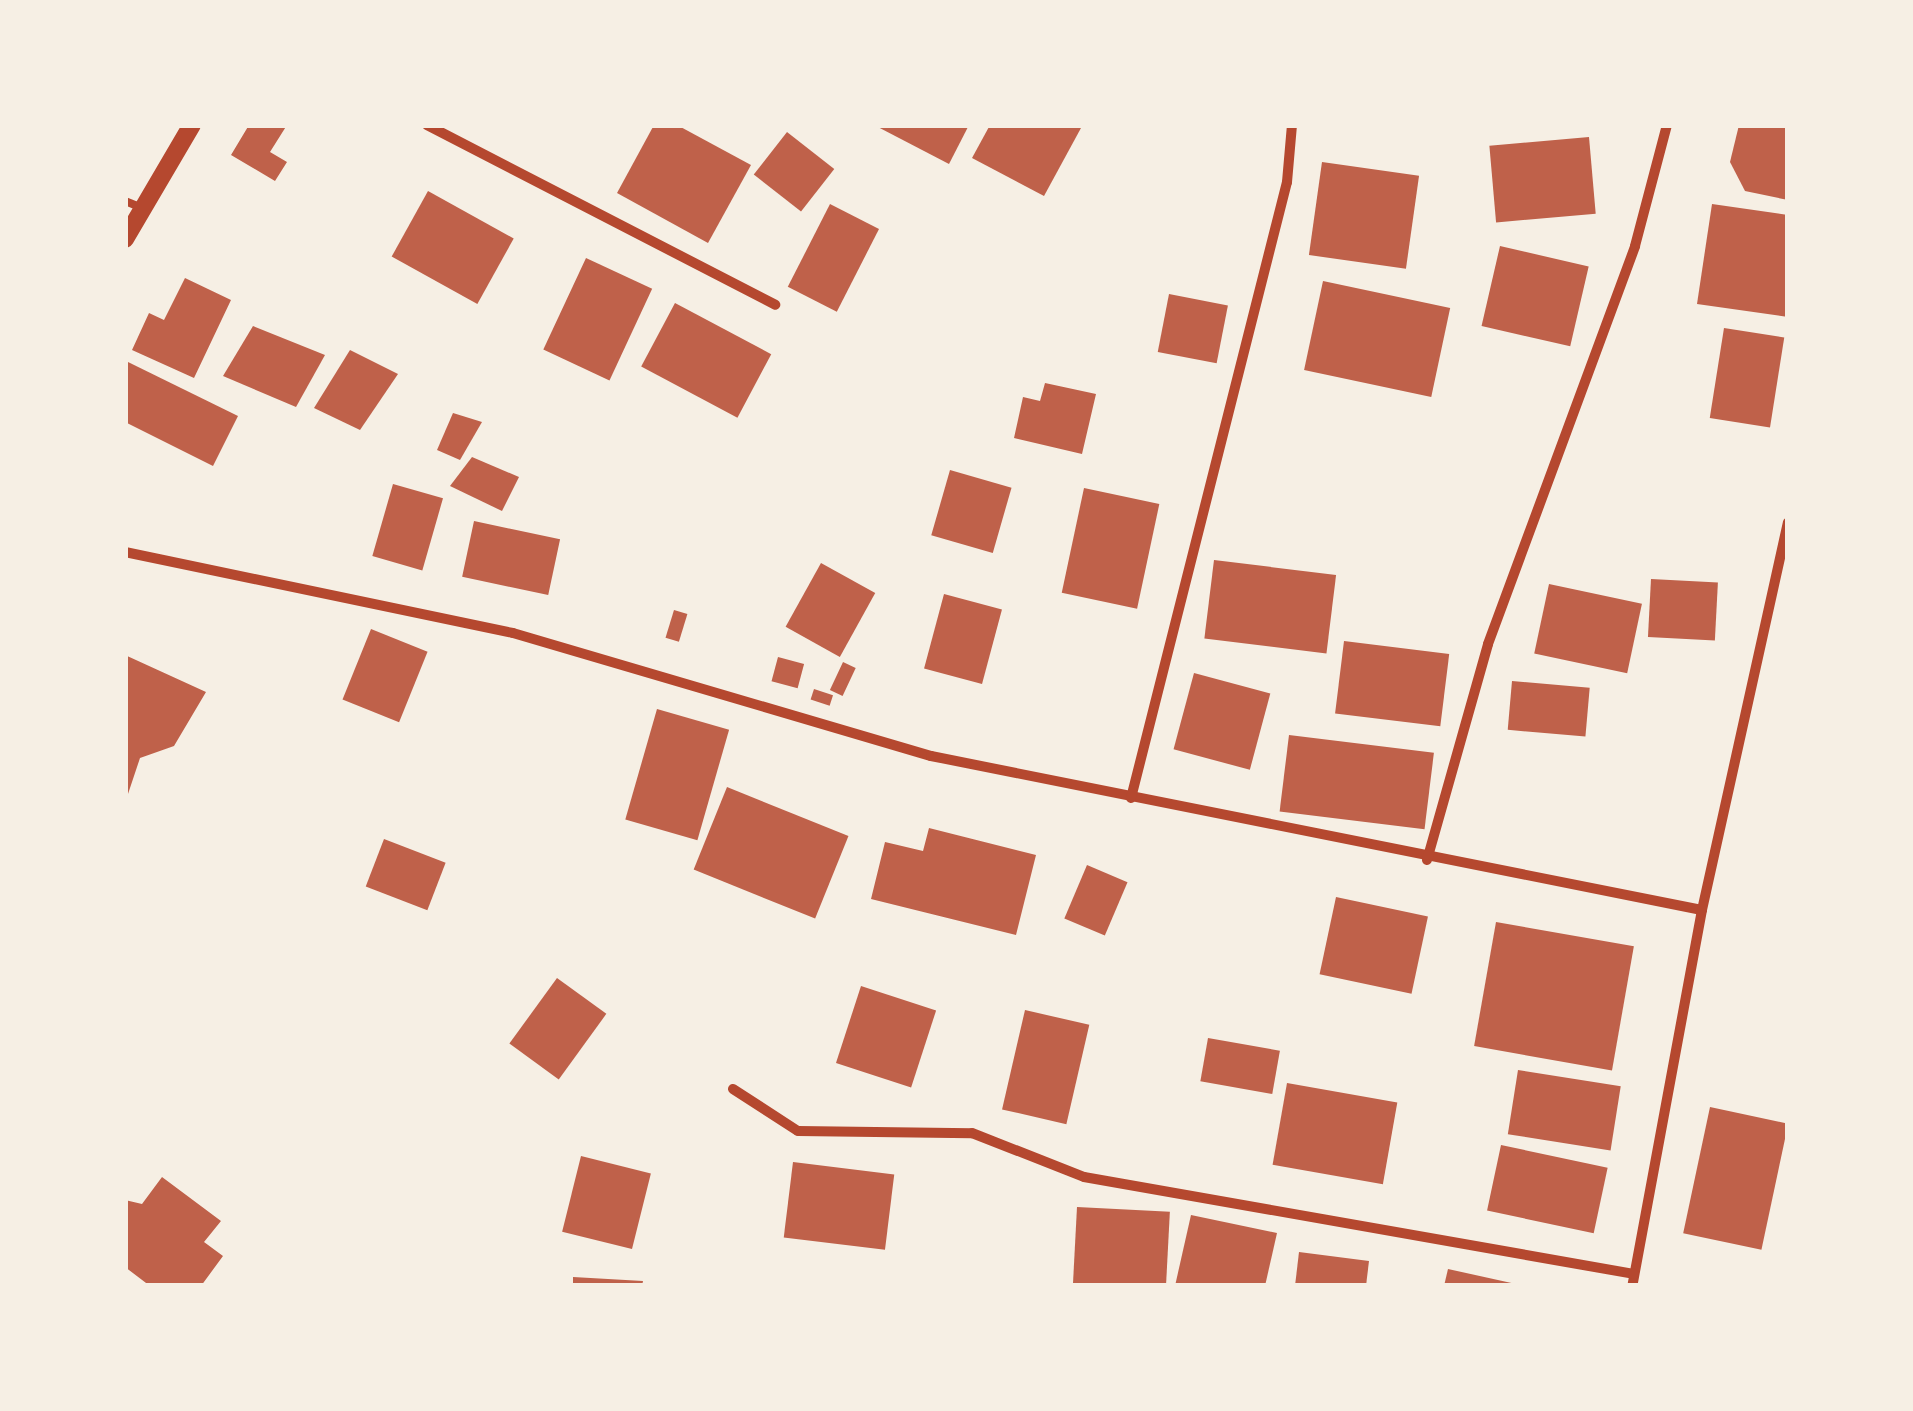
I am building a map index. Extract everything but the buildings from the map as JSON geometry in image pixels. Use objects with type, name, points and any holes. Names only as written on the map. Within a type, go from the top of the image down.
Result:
[{"type":"street","points":[[125,239],[134,205],[192,125]]},
{"type":"street","points":[[427,125],[775,305]]},
{"type":"street","points":[[1131,798],[1286,182],[1292,125]]},
{"type":"street","points":[[1427,860],[1488,644],[1634,246],[1668,125]]},
{"type":"street","points":[[733,1089],[798,1131],[972,1133],[1084,1178],[1633,1280],[1702,910],[1788,522]]},
{"type":"street","points":[[125,552],[513,633],[931,756],[1427,860],[1702,910]]}]
